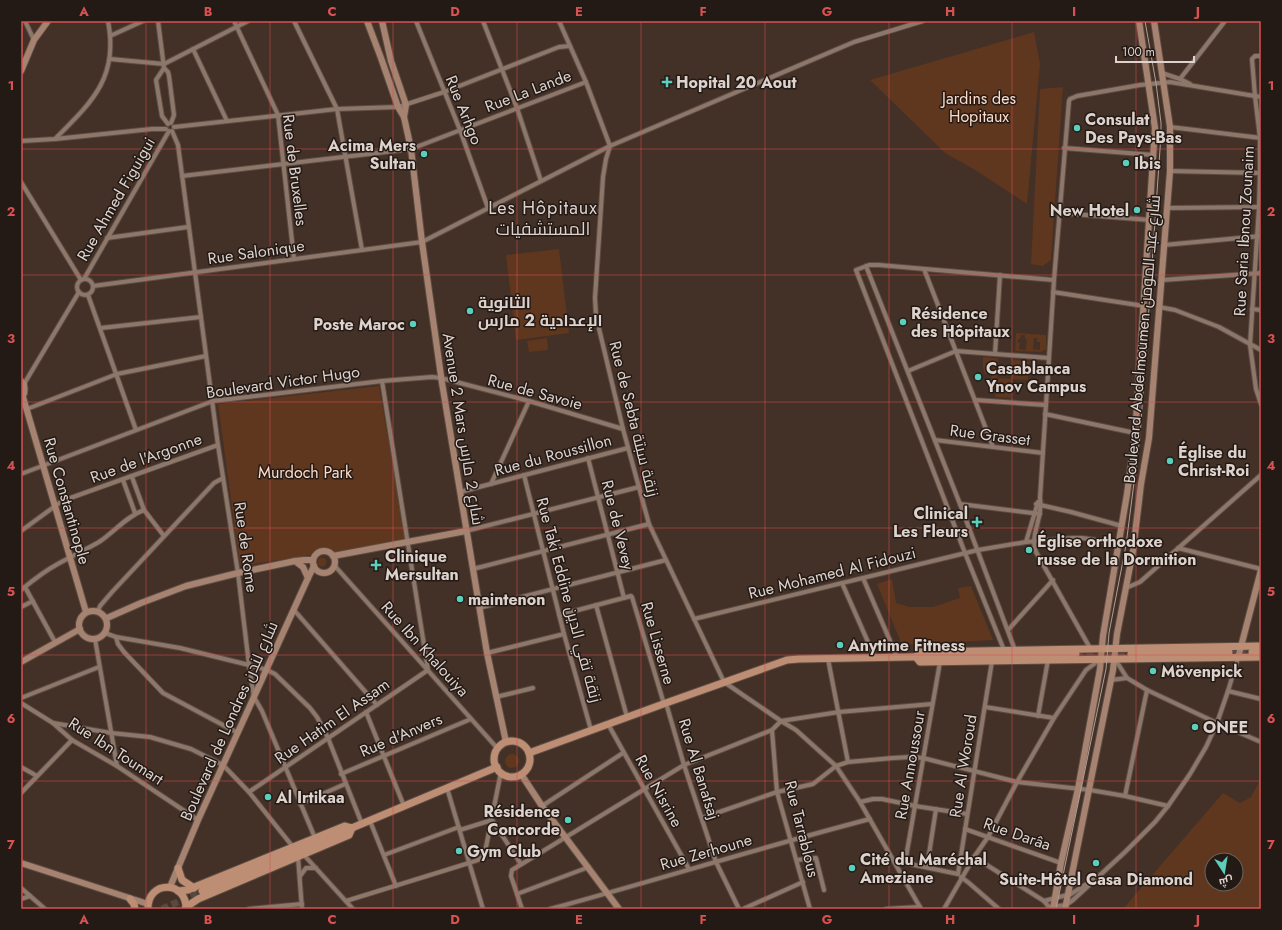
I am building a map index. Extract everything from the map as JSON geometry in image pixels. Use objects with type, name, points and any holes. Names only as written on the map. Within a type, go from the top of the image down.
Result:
[{"type":"main road","points":[[21,71],[34,40],[48,21]]},
{"type":"main road","name":"Avenue 2 Mars شارع 2 مارس","points":[[367,21],[398,107],[404,117],[411,149],[441,378],[487,653],[506,742]]},
{"type":"main road","name":"Avenue 2 Mars شارع 2 مارس","points":[[382,21],[391,61],[406,105],[404,117]]},
{"type":"main road","name":"Boulevard Abdelmoumen شارع عبد المومن","points":[[1050,908],[1055,898],[1061,862],[1078,789],[1101,659],[1135,433],[1155,128],[1139,21]]},
{"type":"main road","name":"Boulevard Abdelmoumen شارع عبد المومن","points":[[1065,907],[1090,790],[1115,659],[1117,634],[1133,551],[1141,484],[1149,438],[1170,171],[1170,127],[1154,21]]},
{"type":"main road","points":[[22,398],[25,390],[23,382]]},
{"type":"main road","name":"Rue Constantinople","points":[[22,398],[27,409],[69,558],[86,612]]},
{"type":"main road","points":[[333,556],[466,531]]},
{"type":"main road","points":[[321,551],[328,552],[333,556],[334,565],[330,570],[324,572],[318,571],[314,563],[316,554],[321,551]]},
{"type":"main road","points":[[106,618],[186,586],[295,561],[304,560],[314,563]]},
{"type":"main road","points":[[295,561],[303,567],[308,578]]},
{"type":"main road","name":"Boulevard de Londres شارع لندن","points":[[170,887],[198,820],[314,563]]},
{"type":"main road","points":[[1238,658],[1261,569]]},
{"type":"main road","points":[[92,610],[98,611],[103,614],[108,624],[105,633],[101,637],[95,639],[86,637],[80,629],[80,619],[86,612],[92,610]]},
{"type":"main road","points":[[21,662],[80,629]]},
{"type":"main road","points":[[916,657],[920,652],[1261,646]]},
{"type":"main road","points":[[1131,654],[1229,652]]},
{"type":"main road","points":[[1252,652],[1261,652]]},
{"type":"main road","points":[[529,753],[787,660],[1076,654]]},
{"type":"main road","points":[[916,657],[920,662],[1261,657]]},
{"type":"main road","points":[[513,741],[521,743],[526,747],[529,753],[529,764],[521,774],[510,776],[499,770],[495,758],[498,749],[506,742],[513,741]]},
{"type":"main road","points":[[202,891],[447,788],[499,770]]},
{"type":"main road","points":[[521,774],[542,806],[590,867],[620,909]]},
{"type":"main road","points":[[178,891],[194,888],[344,826],[352,828]]},
{"type":"main road","points":[[21,863],[130,899],[147,907],[154,892],[170,887],[178,891],[184,898],[186,908],[198,899],[349,835],[352,828]]},
{"type":"main road","points":[[178,868],[182,880],[194,888]]},
{"type":"main road","points":[[130,899],[133,902],[135,909]]},
{"type":"main road","points":[[196,909],[198,899]]},
{"type":"street","points":[[25,21],[34,40]]},
{"type":"street","points":[[55,139],[87,107],[99,89],[110,59],[110,36],[108,21]]},
{"type":"street","points":[[110,36],[143,21]]},
{"type":"street","points":[[158,21],[164,66],[169,76],[174,115],[170,127]]},
{"type":"street","name":"Rue de Bruxelles","points":[[234,21],[278,115],[294,259]]},
{"type":"street","points":[[110,59],[164,66],[193,49],[248,21]]},
{"type":"street","points":[[294,21],[337,109],[362,250]]},
{"type":"street","name":"Rue Arhgo","points":[[416,21],[460,130],[488,208]]},
{"type":"street","points":[[484,21],[517,108],[541,181]]},
{"type":"street","points":[[559,21],[586,82],[610,146]]},
{"type":"street","name":"Rue Salonique","points":[[93,286],[422,242],[610,146],[854,42],[923,21]]},
{"type":"street","points":[[1180,79],[1225,21]]},
{"type":"street","points":[[559,47],[567,38]]},
{"type":"street","points":[[21,141],[55,139],[337,109],[398,107],[444,92],[502,68],[559,47],[570,46]]},
{"type":"street","points":[[193,49],[227,121]]},
{"type":"street","name":"Rue Saria Ibnou Zounaim","points":[[1261,56],[1255,56],[1252,59],[1254,96],[1261,138],[1259,236],[1250,345],[1256,389],[1261,404]]},
{"type":"street","name":"Rue de Rome","points":[[164,66],[156,80],[162,116],[170,127],[178,145],[188,228],[218,445],[238,573],[254,697],[262,711],[315,838]]},
{"type":"street","points":[[1162,73],[1180,79],[1192,86]]},
{"type":"street","name":"Rue La Lande","points":[[182,176],[411,149],[586,82]]},
{"type":"street","points":[[1090,648],[1036,552],[1033,542],[1041,505],[1040,498],[1053,292],[1068,103],[1070,99],[1077,96],[1170,82],[1261,97]]},
{"type":"street","name":"Rue Ahmed Figuigui","points":[[83,280],[170,127]]},
{"type":"street","points":[[1170,127],[1261,138]]},
{"type":"street","name":"Rue de Sebta زنقة سبتة","points":[[610,146],[603,178],[595,308],[602,344],[649,524],[724,682]]},
{"type":"street","points":[[1064,148],[1154,156]]},
{"type":"street","points":[[1170,171],[1260,173]]},
{"type":"street","points":[[21,182],[83,280],[90,281],[93,286],[92,291],[88,295]]},
{"type":"street","points":[[1167,208],[1260,207]]},
{"type":"street","points":[[1060,213],[1150,220]]},
{"type":"street","points":[[107,238],[188,228]]},
{"type":"street","points":[[1164,245],[1259,236]]},
{"type":"street","points":[[1004,650],[856,270],[874,265],[1054,280]]},
{"type":"street","points":[[866,266],[978,550],[1015,650]]},
{"type":"street","points":[[924,269],[993,447]]},
{"type":"street","points":[[1162,280],[1261,273]]},
{"type":"street","points":[[995,354],[1000,275]]},
{"type":"street","points":[[83,280],[77,286],[79,292],[88,295]]},
{"type":"street","points":[[23,382],[79,292]]},
{"type":"street","points":[[1053,292],[1144,306]]},
{"type":"street","points":[[88,295],[136,430]]},
{"type":"street","points":[[868,299],[878,296]]},
{"type":"street","points":[[1159,307],[1169,308],[1201,319],[1261,350]]},
{"type":"street","points":[[1252,309],[1261,310]]},
{"type":"street","points":[[101,328],[201,317]]},
{"type":"street","points":[[908,371],[956,351],[1049,358]]},
{"type":"street","points":[[27,409],[117,374],[206,356]]},
{"type":"street","name":"Boulevard Victor Hugo","points":[[21,474],[213,401],[382,381],[432,377],[441,378]]},
{"type":"street","name":"Rue de Savoie","points":[[441,378],[529,401],[623,429]]},
{"type":"street","points":[[382,381],[428,670]]},
{"type":"street","points":[[975,400],[1046,405]]},
{"type":"street","points":[[491,484],[529,401]]},
{"type":"street","points":[[1045,414],[1135,433]]},
{"type":"street","name":"Rue Grasset","points":[[935,440],[1043,453]]},
{"type":"street","name":"Rue de l'Argonne","points":[[21,531],[62,501],[218,445]]},
{"type":"street","name":"Rue du Roussillon","points":[[460,492],[628,448]]},
{"type":"street","name":"Rue de Vevey","points":[[588,458],[624,598]]},
{"type":"street","name":"Rue Taki Eddine زنقة تقي الدين","points":[[524,475],[564,634],[592,730]]},
{"type":"street","points":[[1126,588],[1140,582],[1261,475]]},
{"type":"street","points":[[132,477],[144,510],[164,536]]},
{"type":"street","points":[[98,611],[100,606],[112,592],[164,536],[214,483],[223,478]]},
{"type":"street","points":[[123,480],[135,514]]},
{"type":"street","points":[[466,531],[639,487]]},
{"type":"street","points":[[1026,542],[1036,504],[1040,498]]},
{"type":"street","points":[[960,504],[1040,514]]},
{"type":"street","points":[[1036,504],[1122,526]]},
{"type":"street","points":[[55,642],[33,601],[23,588],[46,571],[99,542],[135,514],[144,510]]},
{"type":"street","points":[[473,569],[649,524]]},
{"type":"street","name":"Rue Mohamed Al Fidouzi","points":[[694,619],[978,550],[1026,542],[1082,538],[1118,543]]},
{"type":"street","points":[[1178,548],[1261,569]]},
{"type":"street","points":[[479,608],[666,560]]},
{"type":"street","name":"Rue Ibn Khalouiya","points":[[334,565],[498,749]]},
{"type":"street","points":[[863,578],[898,658]]},
{"type":"street","points":[[1008,630],[1053,580]]},
{"type":"street","points":[[842,583],[875,658]]},
{"type":"street","name":"Rue Lisserne","points":[[624,598],[630,596],[633,598],[665,703]]},
{"type":"street","points":[[559,615],[624,598]]},
{"type":"street","points":[[21,607],[33,601]]},
{"type":"street","points":[[596,605],[627,717]]},
{"type":"street","points":[[294,610],[377,704]]},
{"type":"street","points":[[105,633],[180,648],[249,665],[276,674],[317,717],[328,738],[362,824]]},
{"type":"street","points":[[487,653],[564,634]]},
{"type":"street","points":[[116,636],[118,644],[124,652],[164,693],[238,732]]},
{"type":"street","points":[[95,639],[117,766]]},
{"type":"street","points":[[1044,901],[1068,895],[1097,877],[1136,842],[1168,806],[1196,764],[1217,723],[1238,658]]},
{"type":"street","points":[[828,659],[848,762]]},
{"type":"street","points":[[944,909],[974,857],[988,837],[1017,782],[1054,718],[1086,670],[1101,659]]},
{"type":"street","points":[[1115,659],[1128,678],[1147,690],[1261,742]]},
{"type":"street","points":[[1038,716],[1048,660]]},
{"type":"street","name":"Rue Al Woroud","points":[[958,874],[992,661]]},
{"type":"street","name":"Rue Annoussour","points":[[905,863],[940,662]]},
{"type":"street","points":[[21,698],[99,667]]},
{"type":"street","name":"Rue Hatim El Assam","points":[[250,792],[428,670]]},
{"type":"street","points":[[1111,680],[1128,678]]},
{"type":"street","points":[[724,682],[796,730],[836,766],[860,802],[921,908],[886,909]]},
{"type":"street","points":[[496,697],[533,688]]},
{"type":"street","points":[[1125,796],[1147,690]]},
{"type":"street","points":[[1228,691],[1261,699]]},
{"type":"street","name":"Rue Al Banafsaj","points":[[665,703],[716,862],[739,909]]},
{"type":"street","name":"Rue Ibn Toumart","points":[[21,704],[53,723],[72,740],[117,766],[198,820]]},
{"type":"street","points":[[522,909],[511,872],[521,864],[684,765],[772,730],[781,721],[838,712],[932,704]]},
{"type":"street","points":[[985,707],[1054,718]]},
{"type":"street","points":[[366,712],[404,806]]},
{"type":"street","name":"Rue d'Anvers","points":[[341,774],[471,719]]},
{"type":"street","points":[[53,723],[111,733],[150,737],[191,749],[223,764],[250,792],[294,847]]},
{"type":"street","name":"Rue Nisrine","points":[[608,724],[689,869]]},
{"type":"street","name":"Rue Tarrablous","points":[[772,730],[777,792],[810,909]]},
{"type":"street","points":[[21,793],[72,740]]},
{"type":"street","points":[[542,806],[623,753]]},
{"type":"street","points":[[702,818],[777,792],[813,784],[836,766],[848,762],[911,757],[923,758],[1017,782],[1090,790],[1168,806]]},
{"type":"street","points":[[21,767],[37,776]]},
{"type":"street","points":[[346,901],[470,864],[480,859],[486,850],[499,770]]},
{"type":"street","points":[[300,804],[345,784]]},
{"type":"street","points":[[447,788],[483,909]]},
{"type":"street","points":[[860,802],[873,799],[882,799],[967,814]]},
{"type":"street","points":[[927,867],[936,809]]},
{"type":"street","name":"Rue Zerhoune","points":[[550,909],[870,819]]},
{"type":"street","points":[[370,820],[396,886]]},
{"type":"street","points":[[384,855],[459,828],[492,820]]},
{"type":"street","points":[[492,820],[521,864]]},
{"type":"street","name":"Rue Darâa","points":[[965,829],[1061,862]]},
{"type":"street","points":[[300,856],[316,868],[353,909]]},
{"type":"street","points":[[249,909],[302,907],[299,876],[300,856]]},
{"type":"street","points":[[974,857],[1044,901],[1050,908],[1065,907],[1094,882],[1097,877]]},
{"type":"street","points":[[796,860],[816,858],[824,890]]},
{"type":"street","points":[[897,867],[905,863],[958,874],[970,883],[996,908]]},
{"type":"street","points":[[517,894],[590,867]]},
{"type":"street","points":[[299,876],[306,868],[316,868]]},
{"type":"street","points":[[743,909],[803,882]]},
{"type":"street","points":[[21,888],[45,909]]},
{"type":"street","points":[[21,899],[30,896]]},
{"type":"green space","name":"Jardins des Hopitaux","points":[[1034,32],[1040,64],[1027,204],[975,170],[945,153],[870,80]]},
{"type":"green space","points":[[1063,87],[1051,260],[1043,266],[1031,264],[1040,89]]},
{"type":"green space","points":[[559,249],[569,333],[516,340],[506,255]]},
{"type":"green space","points":[[1016,333],[1046,335],[1046,349],[1041,352],[1015,351]],"holes":[[[1021,335],[1025,335],[1025,339],[1027,339],[1025,350],[1019,349],[1020,343],[1018,343],[1018,339],[1020,339]],[[1034,338],[1037,338],[1037,342],[1040,342],[1040,350],[1033,349]]]},
{"type":"green space","points":[[547,338],[548,350],[529,352],[527,341]]},
{"type":"green space","points":[[983,357],[998,358],[997,378],[1012,379],[1011,398],[995,397],[996,382],[991,381],[994,364],[986,363],[988,374],[985,374],[983,368]]},
{"type":"green space","points":[[1013,360],[1030,361],[1028,380],[1012,379]],"holes":[[[1019,364],[1025,365],[1024,375],[1018,376],[1017,369],[1019,369]]]},
{"type":"green space","name":"Murdoch Park","points":[[379,386],[405,539],[333,552],[321,548],[316,550],[312,555],[240,566],[218,404]]},
{"type":"green space","points":[[320,558],[324,558],[326,562],[324,566],[320,566],[318,564],[318,560]]},
{"type":"green space","points":[[892,579],[896,603],[910,607],[933,607],[960,598],[958,588],[971,586],[993,640],[902,645],[877,584]]},
{"type":"green space","points":[[509,754],[515,754],[519,758],[519,764],[515,768],[509,768],[505,764],[505,758]]},
{"type":"green space","points":[[1261,778],[1261,909],[1123,909],[1223,793],[1240,803],[1251,797]]},
{"type":"tunnel","points":[[1229,652],[1252,652]]},
{"type":"tunnel","points":[[1076,654],[1131,654]]},
{"type":"tunnel","points":[[162,909],[202,891]]},
{"type":"tram line","points":[[1056,909],[1106,669],[1109,633],[1126,545],[1140,436],[1161,135],[1156,83],[1145,21]]},
{"type":"place","name":"Hopital 20 Aout","points":[[667,82]]},
{"type":"place","name":"Consulat Des Pays-Bas","points":[[1077,128]]},
{"type":"place","name":"Acima Mers Sultan","points":[[424,154]]},
{"type":"place","name":"Ibis","points":[[1126,163]]},
{"type":"place","name":"New Hotel","points":[[1137,210]]},
{"type":"place","name":"الثانوية الإعدادية 2 مارس","points":[[470,311]]},
{"type":"place","name":"Résidence des Hôpitaux","points":[[903,322]]},
{"type":"place","name":"Poste Maroc","points":[[413,324]]},
{"type":"place","name":"Casablanca Ynov Campus","points":[[978,377]]},
{"type":"place","name":"Église du Christ-Roi","points":[[1170,461]]},
{"type":"place","name":"Clinical Les Fleurs","points":[[977,522]]},
{"type":"place","name":"Église orthodoxe russe de la Dormition","points":[[1029,550]]},
{"type":"place","name":"Clinique Mersultan","points":[[376,565]]},
{"type":"place","name":"maintenon","points":[[460,599]]},
{"type":"place","name":"Anytime Fitness","points":[[840,645]]},
{"type":"place","name":"Mövenpick","points":[[1153,671]]},
{"type":"place","name":"ONEE","points":[[1195,727]]},
{"type":"place","name":"Al Irtikaa","points":[[268,797]]},
{"type":"place","name":"Résidence Concorde","points":[[568,820]]},
{"type":"place","name":"Gym Club","points":[[459,851]]},
{"type":"place","name":"Suite-Hôtel Casa Diamond","points":[[1096,863]]},
{"type":"place","name":"Cité du Maréchal Ameziane","points":[[852,868]]},
{"type":"district","name":"Les Hôpitaux المستشفيات","points":[[543,218]]}]
